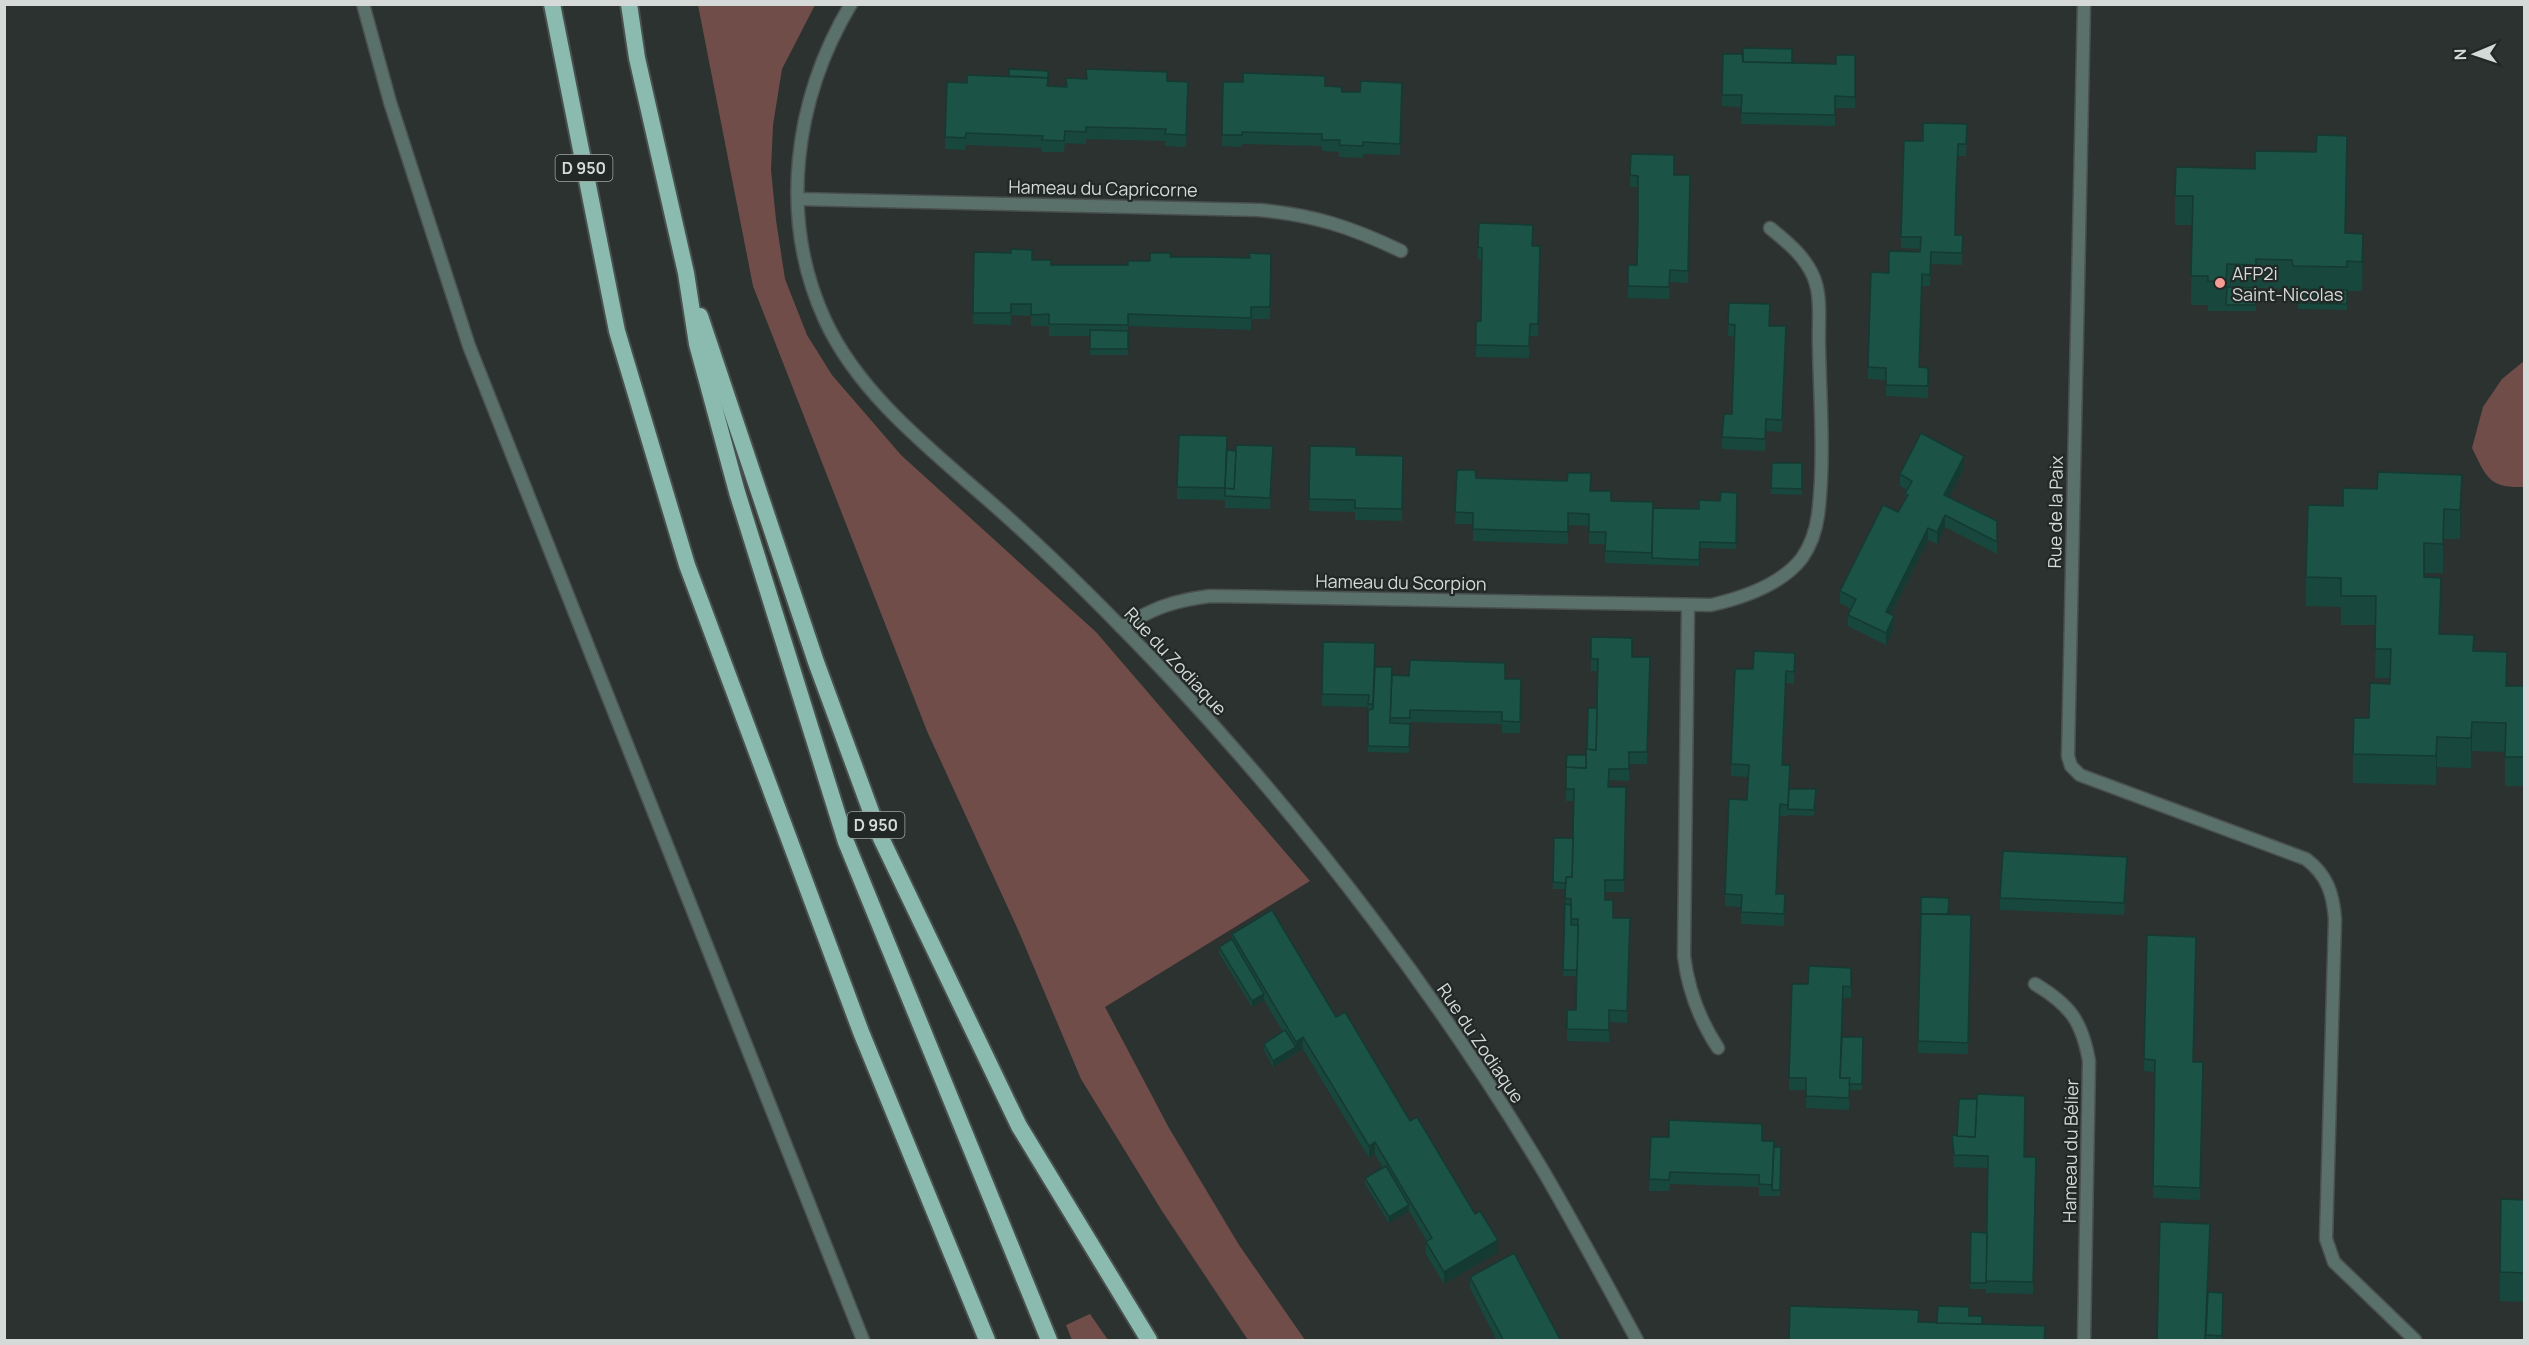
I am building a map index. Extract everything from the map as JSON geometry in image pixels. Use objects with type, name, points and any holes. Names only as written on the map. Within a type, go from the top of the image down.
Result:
[{"type":"highway","name":"D 950","points":[[552,4],[617,331],[687,565],[861,1032],[987,1341]]},
{"type":"highway","name":"D 950","points":[[629,4],[637,58],[686,273],[816,662],[880,836],[1019,1126],[1149,1341]]},
{"type":"highway","points":[[686,273],[697,344],[737,492],[846,842],[1049,1341]]},
{"type":"street","points":[[363,4],[390,102],[469,345],[863,1341]]},
{"type":"street","name":"Rue du Zodiaque","points":[[851,4],[823,57],[810,95],[803,129],[798,199],[799,230],[805,264],[826,324],[844,354],[890,412],[1016,525],[1174,682],[1242,759],[1368,914],[1408,967],[1481,1074],[1544,1173],[1637,1341]]},
{"type":"street","name":"Rue de la Paix","points":[[2084,4],[2068,739],[2071,766],[2080,775],[2090,780],[2306,859],[2324,876],[2330,889],[2335,919],[2326,1239],[2334,1262],[2415,1341]]},
{"type":"street","name":"Hameau du Capricorne","points":[[798,199],[1270,211],[1328,221],[1362,233],[1401,251]]},
{"type":"street","name":"Hameau du Scorpion","points":[[1120,627],[1155,608],[1185,599],[1210,596],[1711,605],[1733,600],[1787,572],[1802,558],[1812,540],[1818,516],[1820,417],[1818,300],[1815,280],[1803,258],[1770,228]]},
{"type":"street","points":[[1688,606],[1684,956],[1687,980],[1695,1005],[1705,1028],[1718,1048]]},
{"type":"street","name":"Hameau du Bélier","points":[[2035,984],[2056,996],[2069,1009],[2082,1032],[2088,1061],[2084,1341]]},
{"type":"shaded area","points":[[698,5],[815,5],[782,69],[773,125],[771,170],[785,279],[807,335],[832,375],[901,455],[1096,632],[1310,881],[1105,1007],[1169,1128],[1239,1245],[1305,1340],[1248,1340],[1162,1211],[1081,1079],[1019,932],[927,731],[753,286]]},
{"type":"shaded area","points":[[2524,361],[2524,487],[2503,486],[2490,479],[2472,448],[2483,407],[2502,379]]},
{"type":"shaded area","points":[[1090,1314],[1108,1340],[1072,1340],[1066,1325]]},
{"type":"building","points":[[1743,48],[1792,49],[1792,63],[1743,62]]},
{"type":"building","points":[[1723,54],[1742,54],[1743,62],[1836,64],[1836,55],[1855,55],[1855,97],[1835,96],[1835,115],[1741,113],[1742,95],[1722,95]]},
{"type":"building","points":[[1009,69],[1048,71],[1048,78],[1009,76]]},
{"type":"building","points":[[1086,69],[1167,72],[1167,81],[1188,82],[1186,135],[1165,134],[1166,129],[1086,127],[1086,132],[1065,131],[1064,141],[1042,140],[1043,136],[966,133],[965,138],[945,137],[947,82],[967,83],[967,75],[1048,78],[1047,86],[1067,87],[1066,78],[1087,79]]},
{"type":"building","points":[[1243,73],[1325,76],[1325,86],[1341,87],[1342,92],[1360,92],[1361,81],[1402,83],[1400,144],[1363,142],[1363,146],[1339,145],[1340,140],[1322,140],[1322,134],[1242,132],[1242,135],[1222,135],[1223,82],[1243,82]]},
{"type":"building","points":[[1923,123],[1967,124],[1966,144],[1958,144],[1956,188],[1955,235],[1963,235],[1962,253],[1931,252],[1930,275],[1922,274],[1919,367],[1928,368],[1928,386],[1886,385],[1886,368],[1868,367],[1871,272],[1889,273],[1889,251],[1920,252],[1921,237],[1901,237],[1904,141],[1923,141]]},
{"type":"building","points":[[2317,135],[2347,136],[2345,233],[2363,234],[2362,262],[2347,261],[2347,267],[2293,266],[2292,260],[2256,259],[2256,265],[2227,264],[2226,282],[2208,281],[2208,276],[2191,276],[2193,196],[2175,196],[2176,167],[2255,169],[2255,151],[2316,152]]},
{"type":"building","points":[[1631,154],[1674,155],[1674,175],[1690,175],[1688,271],[1670,270],[1669,287],[1628,286],[1628,265],[1637,265],[1638,176],[1630,175]]},
{"type":"building","points":[[1479,223],[1533,225],[1532,246],[1540,246],[1538,324],[1530,324],[1529,346],[1476,345],[1476,322],[1481,321],[1482,248],[1478,247]]},
{"type":"building","points":[[1011,249],[1032,250],[1032,260],[1051,260],[1051,265],[1128,265],[1128,261],[1150,261],[1150,253],[1171,253],[1170,257],[1250,258],[1249,253],[1271,254],[1270,307],[1251,307],[1251,318],[1128,314],[1128,325],[1049,324],[1049,314],[1031,315],[1031,304],[1011,304],[1011,313],[973,313],[974,252],[1011,253]]},
{"type":"building","points":[[2227,287],[2256,288],[2256,305],[2226,305]]},
{"type":"building","points":[[2293,289],[2347,290],[2347,304],[2298,303],[2298,292],[2293,292]]},
{"type":"building","points":[[1729,303],[1770,304],[1769,326],[1786,326],[1782,420],[1766,419],[1765,439],[1722,437],[1724,414],[1732,414],[1735,325],[1728,324]]},
{"type":"building","points":[[1090,330],[1128,331],[1128,349],[1090,349]]},
{"type":"building","points":[[1921,433],[1964,456],[1944,495],[1997,521],[1997,542],[1945,515],[1937,532],[1928,528],[1886,612],[1894,616],[1886,633],[1848,615],[1856,599],[1840,591],[1883,505],[1898,512],[1908,495],[1905,494],[1912,481],[1900,474]]},
{"type":"building","points":[[1179,435],[1227,436],[1225,488],[1177,487]]},
{"type":"building","points":[[1236,445],[1273,446],[1270,498],[1225,496],[1225,488],[1234,489]]},
{"type":"building","points":[[1310,446],[1356,447],[1356,455],[1403,456],[1402,509],[1355,508],[1355,500],[1309,499]]},
{"type":"building","points":[[1227,450],[1236,451],[1234,489],[1225,488]]},
{"type":"building","points":[[1772,463],[1802,463],[1802,489],[1771,488]]},
{"type":"building","points":[[1457,470],[1475,470],[1476,478],[1567,481],[1568,473],[1591,473],[1590,491],[1611,491],[1611,501],[1653,502],[1652,553],[1605,551],[1606,532],[1589,532],[1589,514],[1568,513],[1568,532],[1473,529],[1473,513],[1455,512]]},
{"type":"building","points":[[2378,472],[2462,475],[2460,510],[2444,509],[2443,544],[2424,543],[2424,577],[2441,578],[2439,634],[2474,635],[2473,651],[2507,652],[2506,686],[2524,686],[2524,757],[2505,757],[2506,723],[2472,722],[2471,738],[2437,737],[2436,756],[2353,754],[2354,718],[2369,718],[2370,683],[2390,684],[2391,649],[2375,649],[2376,596],[2341,596],[2341,578],[2306,577],[2308,505],[2343,506],[2343,488],[2377,489]]},
{"type":"building","points":[[1721,492],[1737,493],[1736,543],[1700,542],[1699,560],[1652,558],[1653,508],[1699,509],[1699,500],[1720,501]]},
{"type":"building","points":[[1591,637],[1632,638],[1632,657],[1650,657],[1647,752],[1629,752],[1629,769],[1609,769],[1608,787],[1626,787],[1624,880],[1605,880],[1605,900],[1613,900],[1613,918],[1630,918],[1627,1011],[1609,1010],[1609,1030],[1567,1029],[1567,1010],[1576,1010],[1578,919],[1571,919],[1571,899],[1565,898],[1566,877],[1572,877],[1574,789],[1566,789],[1566,767],[1586,768],[1586,749],[1596,750],[1598,659],[1591,659]]},
{"type":"building","points":[[1323,642],[1375,643],[1373,704],[1368,704],[1369,695],[1322,694]]},
{"type":"building","points":[[1754,651],[1795,653],[1794,672],[1786,671],[1782,765],[1790,765],[1788,805],[1780,804],[1776,894],[1785,894],[1784,914],[1741,912],[1742,895],[1725,894],[1729,799],[1747,800],[1749,765],[1731,764],[1735,669],[1753,669]]},
{"type":"building","points":[[1410,660],[1505,663],[1505,679],[1521,679],[1520,722],[1502,721],[1502,712],[1410,710],[1410,718],[1390,718],[1392,675],[1409,676]]},
{"type":"building","points":[[1375,667],[1392,667],[1390,723],[1410,724],[1409,747],[1368,746],[1368,710],[1373,709]]},
{"type":"building","points":[[1588,708],[1597,708],[1596,750],[1587,749]]},
{"type":"building","points":[[1567,755],[1586,755],[1586,768],[1566,767]]},
{"type":"building","points":[[1789,789],[1816,789],[1814,810],[1788,809]]},
{"type":"building","points":[[1554,838],[1573,838],[1572,877],[1566,877],[1566,883],[1553,882]]},
{"type":"building","points":[[2003,851],[2127,857],[2124,903],[2000,898]]},
{"type":"building","points":[[1921,897],[1949,898],[1948,914],[1921,914]]},
{"type":"building","points":[[1565,904],[1571,905],[1571,925],[1578,925],[1577,970],[1563,970]]},
{"type":"building","points":[[1272,910],[1336,1017],[1345,1012],[1410,1121],[1417,1117],[1475,1214],[1480,1211],[1498,1240],[1444,1272],[1426,1242],[1432,1238],[1375,1142],[1369,1146],[1303,1037],[1296,1042],[1232,934]]},
{"type":"building","points":[[1921,914],[1971,915],[1968,1043],[1918,1041]]},
{"type":"building","points":[[2147,935],[2196,937],[2193,1062],[2203,1062],[2200,1188],[2153,1186],[2155,1060],[2144,1059]]},
{"type":"building","points":[[1232,939],[1264,994],[1252,1001],[1219,947]]},
{"type":"building","points":[[1809,966],[1851,968],[1851,987],[1843,986],[1840,1078],[1850,1078],[1849,1098],[1806,1096],[1806,1078],[1789,1078],[1792,984],[1808,984]]},
{"type":"building","points":[[1285,1030],[1296,1047],[1273,1061],[1264,1044]]},
{"type":"building","points":[[1842,1037],[1863,1037],[1862,1084],[1849,1084],[1850,1078],[1840,1078]]},
{"type":"building","points":[[1977,1094],[2025,1096],[2024,1157],[2036,1157],[2033,1282],[1986,1281],[1988,1156],[1954,1155],[1952,1135],[1975,1137]]},
{"type":"building","points":[[1959,1099],[1977,1099],[1975,1137],[1957,1136]]},
{"type":"building","points":[[1669,1120],[1762,1124],[1762,1141],[1774,1141],[1772,1185],[1759,1184],[1759,1175],[1670,1172],[1669,1180],[1649,1179],[1651,1137],[1669,1137]]},
{"type":"building","points":[[1774,1147],[1781,1147],[1780,1190],[1772,1190]]},
{"type":"building","points":[[1386,1166],[1409,1205],[1389,1217],[1365,1178]]},
{"type":"building","points":[[2501,1199],[2524,1200],[2524,1273],[2500,1272]]},
{"type":"building","points":[[2160,1222],[2210,1224],[2205,1341],[2157,1341]]},
{"type":"building","points":[[1971,1232],[1987,1233],[1986,1283],[1970,1283]]},
{"type":"building","points":[[1514,1253],[1561,1341],[1504,1341],[1470,1277]]},
{"type":"building","points":[[2208,1292],[2223,1293],[2222,1336],[2206,1335]]},
{"type":"building","points":[[1790,1306],[1919,1310],[1918,1322],[2045,1326],[2044,1341],[1789,1341]]},
{"type":"building","points":[[1938,1306],[1969,1307],[1969,1316],[1982,1316],[1982,1324],[1937,1323]]},
{"type":"place","name":"AFP2i Saint-Nicolas","points":[[2220,283]]}]
